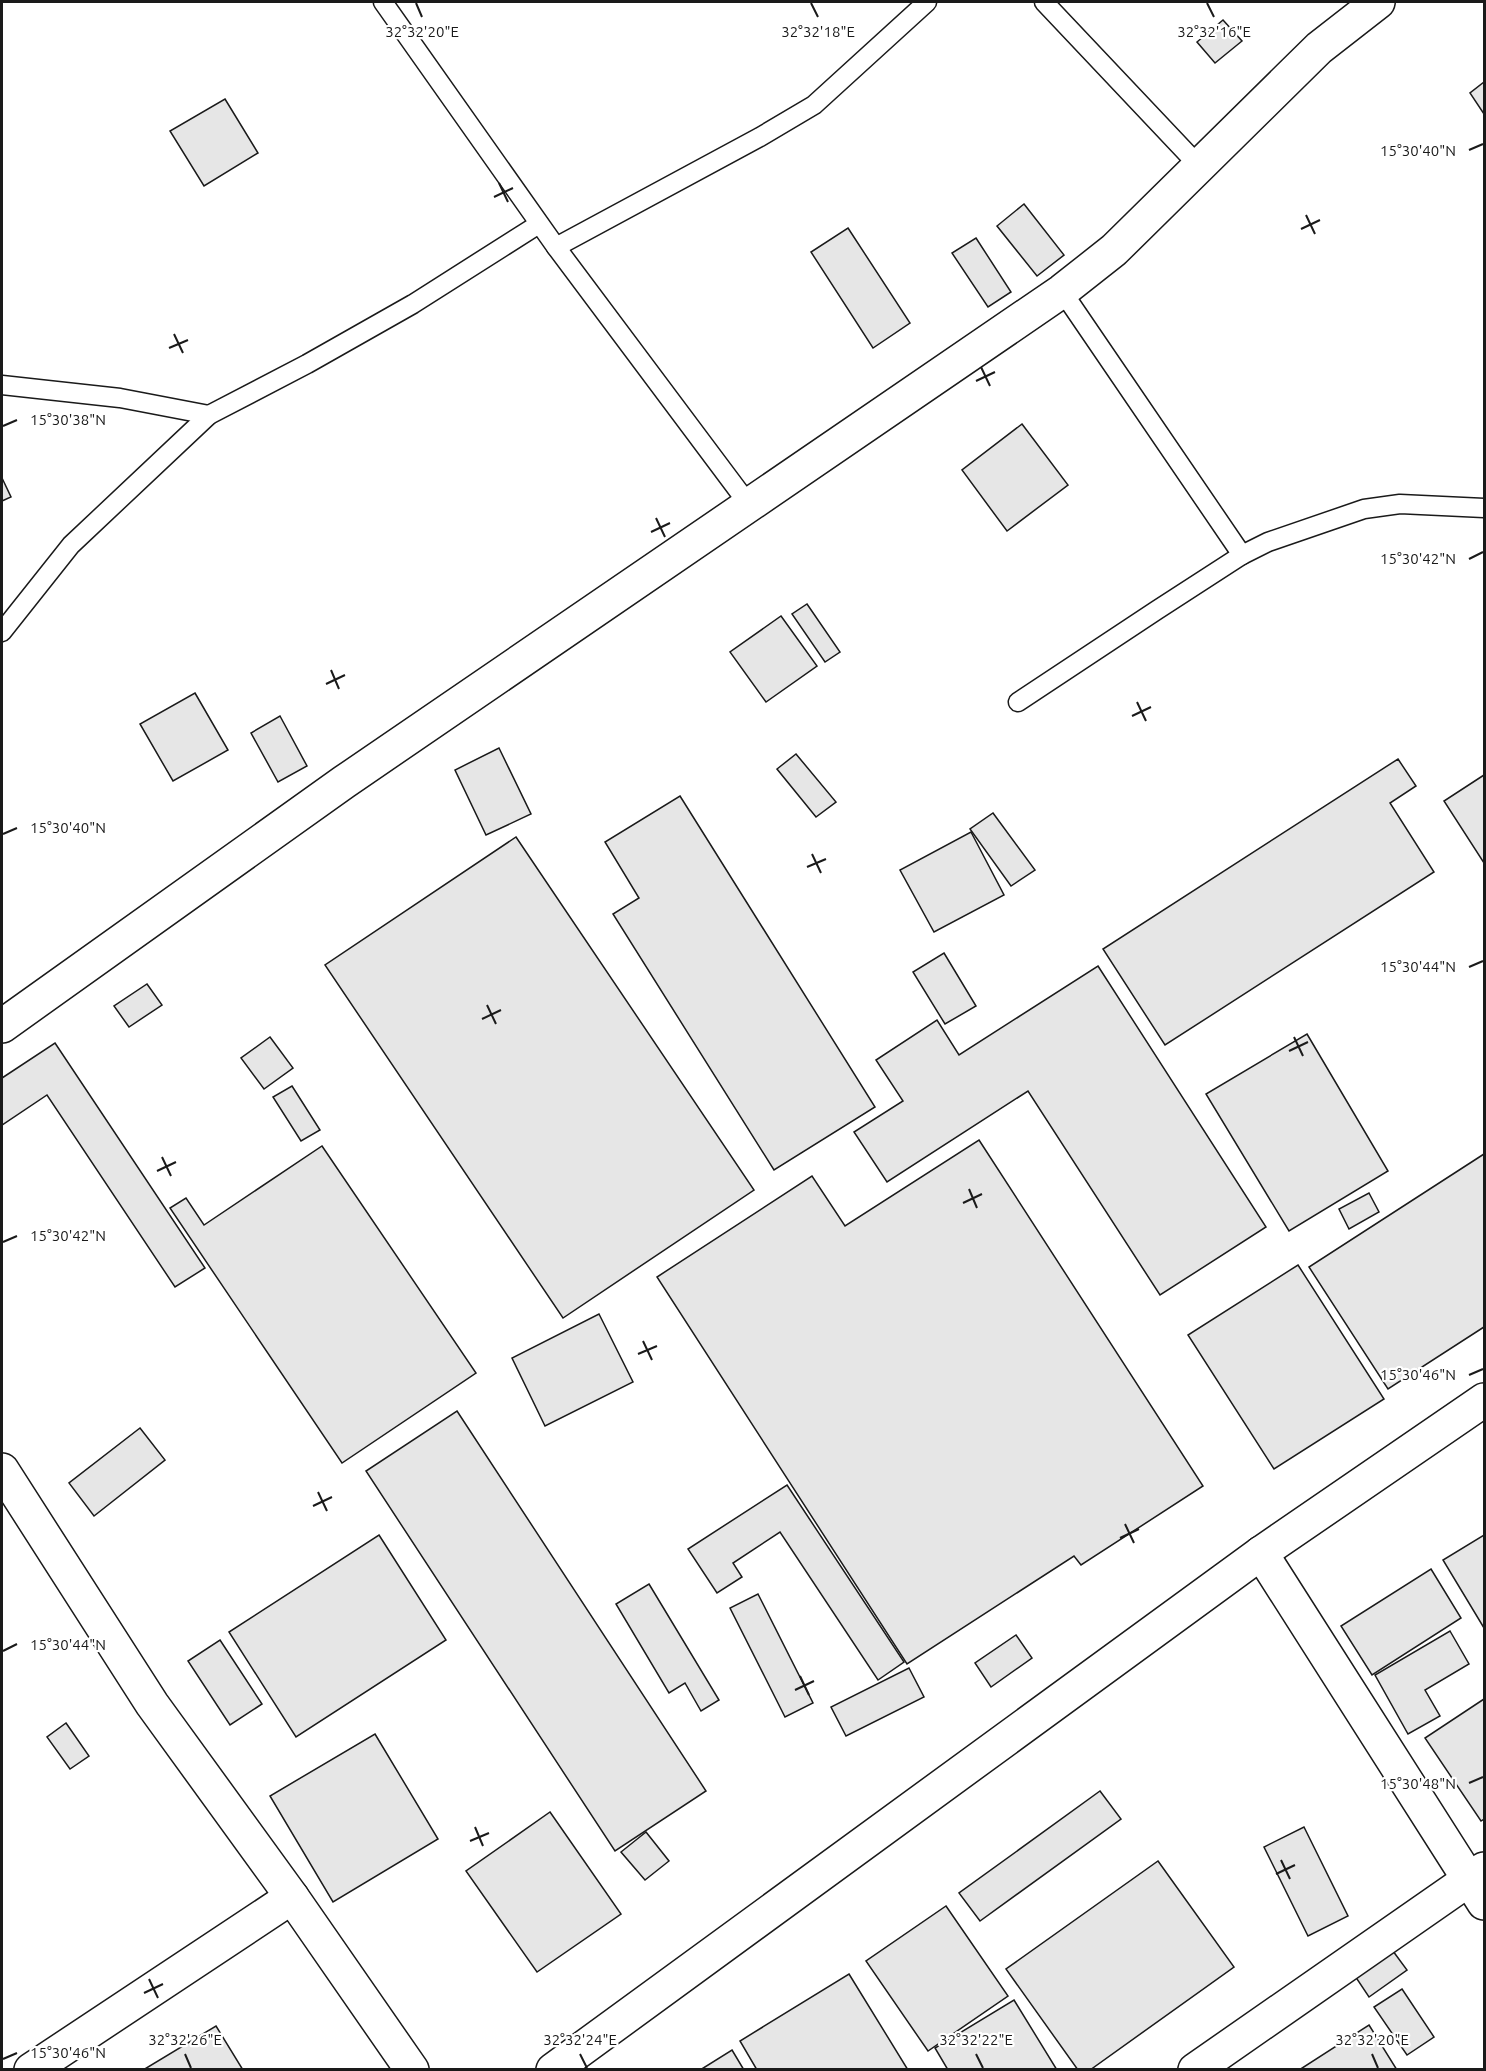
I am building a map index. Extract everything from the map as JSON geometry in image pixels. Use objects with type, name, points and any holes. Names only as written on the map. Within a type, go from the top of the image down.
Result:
[{"type":"street","points":[[2,1026],[344,782],[1062,291],[1114,250],[1319,48],[1378,2]]},
{"type":"street","points":[[553,2070],[1261,1553],[1485,1400]]},
{"type":"street","points":[[2,1470],[152,1704],[292,1897],[412,2070]]},
{"type":"street","points":[[1195,2070],[1479,1884],[1261,1553]]},
{"type":"street","points":[[31,2070],[292,1897]]},
{"type":"lane","points":[[383,2],[539,224],[749,505]]},
{"type":"lane","points":[[556,247],[760,137],[814,105],[927,2]]},
{"type":"lane","points":[[1044,2],[1199,166]]},
{"type":"lane","points":[[2,632],[70,545],[209,415],[307,364],[413,304],[539,224]]},
{"type":"lane","points":[[1062,291],[1242,555]]},
{"type":"lane","points":[[2,385],[120,398],[209,415]]},
{"type":"lane","points":[[1018,702],[1242,555],[1268,542],[1365,509],[1400,504],[1485,508]]},
{"type":"building","points":[[1223,20],[1242,41],[1215,63],[1197,42]]},
{"type":"building","points":[[1484,82],[1484,114],[1470,93]]},
{"type":"building","points":[[225,99],[258,153],[204,186],[170,131]]},
{"type":"building","points":[[1024,204],[1064,255],[1037,276],[997,226]]},
{"type":"building","points":[[848,228],[910,323],[873,348],[811,252]]},
{"type":"building","points":[[976,238],[1011,292],[988,307],[952,253]]},
{"type":"building","points":[[1022,424],[1068,485],[1007,531],[962,470]]},
{"type":"building","points":[[2,478],[11,497],[2,501]]},
{"type":"building","points":[[807,604],[840,652],[825,662],[792,614]]},
{"type":"building","points":[[781,616],[817,666],[766,702],[730,652]]},
{"type":"building","points":[[195,693],[228,750],[173,781],[140,724]]},
{"type":"building","points":[[280,716],[307,766],[278,782],[251,733]]},
{"type":"building","points":[[499,748],[531,814],[486,835],[455,770]]},
{"type":"building","points":[[796,754],[836,802],[816,817],[777,769]]},
{"type":"building","points":[[1398,759],[1416,786],[1390,803],[1434,872],[1165,1045],[1103,949]]},
{"type":"building","points":[[1484,775],[1484,863],[1444,801]]},
{"type":"building","points":[[680,796],[875,1107],[774,1170],[613,914],[639,898],[605,842]]},
{"type":"building","points":[[993,813],[1035,870],[1011,886],[970,829]]},
{"type":"building","points":[[971,832],[1004,895],[934,932],[900,870]]},
{"type":"building","points":[[516,837],[754,1190],[563,1318],[325,965]]},
{"type":"building","points":[[944,953],[976,1006],[945,1024],[913,972]]},
{"type":"building","points":[[1098,966],[1266,1227],[1160,1295],[1028,1091],[887,1182],[854,1132],[903,1101],[876,1060],[937,1020],[959,1055]]},
{"type":"building","points":[[147,984],[162,1005],[129,1027],[114,1006]]},
{"type":"building","points":[[1307,1034],[1388,1171],[1289,1231],[1206,1094]]},
{"type":"building","points":[[270,1037],[293,1068],[264,1089],[241,1058]]},
{"type":"building","points":[[55,1043],[205,1268],[175,1287],[47,1095],[2,1125],[2,1078]]},
{"type":"building","points":[[292,1086],[320,1130],[301,1141],[273,1097]]},
{"type":"building","points":[[979,1140],[1203,1486],[1081,1565],[1074,1556],[907,1664],[657,1277],[812,1176],[845,1226]]},
{"type":"building","points":[[322,1146],[476,1373],[342,1463],[170,1208],[186,1198],[204,1225]]},
{"type":"building","points":[[1484,1154],[1484,1327],[1388,1389],[1309,1267]]},
{"type":"building","points":[[1369,1193],[1379,1212],[1349,1229],[1339,1209]]},
{"type":"building","points":[[1298,1265],[1384,1399],[1274,1469],[1188,1335]]},
{"type":"building","points":[[599,1314],[633,1382],[545,1426],[512,1358]]},
{"type":"building","points":[[457,1411],[706,1791],[615,1851],[366,1471]]},
{"type":"building","points":[[140,1428],[165,1460],[94,1516],[69,1483]]},
{"type":"building","points":[[787,1485],[904,1662],[878,1680],[780,1532],[733,1563],[742,1577],[717,1593],[688,1549]]},
{"type":"building","points":[[379,1535],[446,1640],[296,1737],[229,1632]]},
{"type":"building","points":[[1484,1535],[1484,1628],[1443,1560]]},
{"type":"building","points":[[1431,1569],[1461,1618],[1372,1675],[1341,1626]]},
{"type":"building","points":[[649,1584],[719,1700],[701,1711],[685,1683],[669,1693],[616,1604]]},
{"type":"building","points":[[758,1594],[813,1703],[785,1717],[730,1608]]},
{"type":"building","points":[[1450,1631],[1469,1664],[1425,1690],[1440,1716],[1408,1734],[1375,1675]]},
{"type":"building","points":[[1016,1635],[1032,1658],[991,1687],[975,1663]]},
{"type":"building","points":[[220,1640],[262,1704],[230,1725],[188,1661]]},
{"type":"building","points":[[909,1668],[924,1697],[846,1736],[831,1707]]},
{"type":"building","points":[[1484,1699],[1484,1819],[1481,1821],[1425,1738]]},
{"type":"building","points":[[66,1723],[89,1756],[70,1769],[47,1737]]},
{"type":"building","points":[[375,1734],[438,1839],[333,1902],[270,1796]]},
{"type":"building","points":[[1100,1791],[1121,1819],[980,1921],[959,1893]]},
{"type":"building","points":[[550,1812],[621,1914],[537,1972],[466,1871]]},
{"type":"building","points":[[1304,1827],[1348,1916],[1308,1936],[1264,1847]]},
{"type":"building","points":[[646,1832],[669,1861],[645,1880],[621,1852]]},
{"type":"building","points":[[1158,1861],[1234,1967],[1090,2070],[1078,2070],[1006,1969]]},
{"type":"building","points":[[946,1906],[1008,1996],[928,2051],[866,1961]]},
{"type":"building","points":[[1390,1947],[1407,1970],[1369,1997],[1353,1973]]},
{"type":"building","points":[[849,1974],[908,2070],[757,2070],[740,2041]]},
{"type":"building","points":[[1402,1989],[1434,2037],[1407,2055],[1374,2007]]},
{"type":"building","points":[[1014,2000],[1057,2070],[948,2070],[935,2048]]},
{"type":"building","points":[[1369,2025],[1397,2070],[1299,2070]]},
{"type":"building","points":[[216,2026],[243,2070],[143,2070]]},
{"type":"building","points":[[732,2050],[744,2070],[700,2070]]}]
